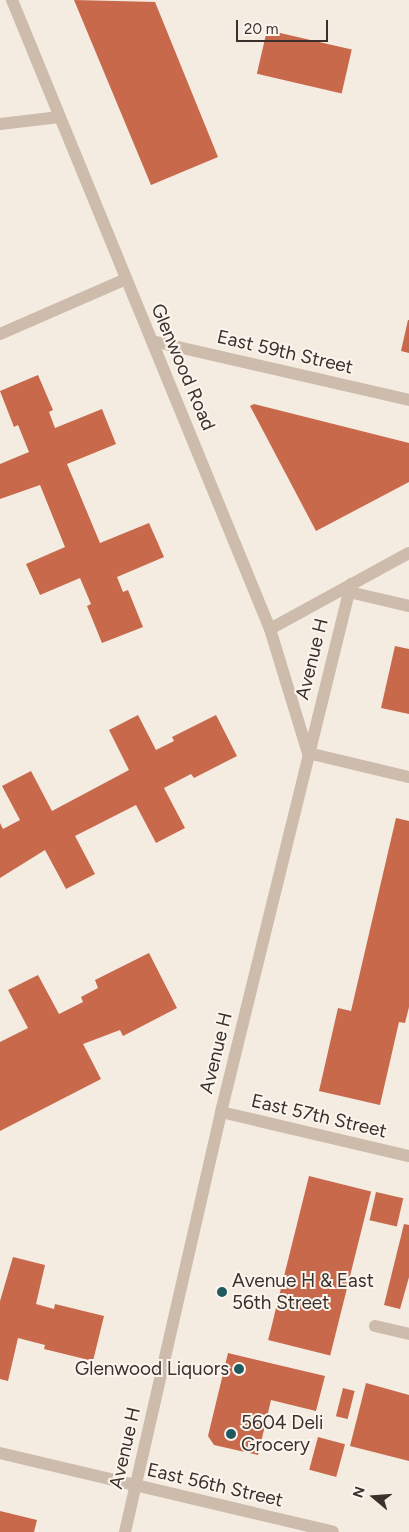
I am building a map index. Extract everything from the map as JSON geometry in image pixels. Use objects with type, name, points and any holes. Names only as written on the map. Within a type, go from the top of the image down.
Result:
[{"type":"street","name":"Glenwood Road","points":[[12,0],[270,629],[308,753]]},
{"type":"street","points":[[0,124],[60,116]]},
{"type":"street","points":[[0,334],[126,279]]},
{"type":"street","name":"East 59th Street","points":[[152,340],[409,400]]},
{"type":"street","points":[[270,629],[350,588],[409,554]]},
{"type":"street","points":[[350,588],[409,606]]},
{"type":"street","name":"Avenue H","points":[[125,1532],[221,1112],[350,588]]},
{"type":"street","points":[[308,753],[409,777]]},
{"type":"street","name":"East 57th Street","points":[[221,1112],[409,1156]]},
{"type":"street","points":[[375,1326],[409,1334]]},
{"type":"street","name":"East 56th Street","points":[[0,1453],[333,1532]]},
{"type":"building","points":[[74,0],[155,2],[218,157],[151,185]]},
{"type":"building","points":[[267,30],[352,50],[342,93],[257,74]]},
{"type":"building","points":[[409,320],[409,353],[401,351]]},
{"type":"building","points":[[38,375],[53,410],[49,412],[55,428],[102,409],[116,444],[67,464],[100,543],[149,523],[164,557],[117,577],[123,592],[128,590],[143,627],[102,643],[87,606],[91,604],[80,578],[40,595],[26,564],[65,547],[40,485],[0,499],[0,464],[29,452],[18,425],[14,427],[0,391]]},
{"type":"building","points":[[254,404],[409,443],[409,482],[316,531],[250,406]]},
{"type":"building","points":[[395,646],[409,649],[409,714],[381,708]]},
{"type":"building","points":[[138,715],[156,750],[174,741],[172,737],[216,715],[237,756],[194,778],[191,774],[164,788],[185,828],[156,843],[136,805],[75,836],[95,874],[66,889],[45,850],[0,878],[0,823],[3,829],[20,820],[2,786],[31,771],[52,811],[129,770],[109,730]]},
{"type":"building","points":[[396,818],[409,821],[409,1007],[405,1023],[399,1022],[380,1105],[319,1091],[338,1008],[351,1011]]},
{"type":"building","points":[[149,953],[177,1008],[123,1036],[120,1030],[83,1044],[101,1079],[0,1131],[0,1042],[28,1028],[8,990],[38,975],[59,1014],[83,1002],[81,997],[98,988],[95,980]]},
{"type":"building","points":[[309,1176],[371,1191],[330,1355],[268,1340]]},
{"type":"building","points":[[376,1192],[403,1198],[397,1227],[369,1220]]},
{"type":"building","points":[[404,1224],[409,1225],[409,1277],[400,1309],[384,1305]]},
{"type":"building","points":[[13,1257],[45,1265],[36,1304],[54,1309],[55,1304],[104,1316],[93,1361],[44,1349],[45,1345],[18,1338],[8,1381],[0,1379],[0,1301]]},
{"type":"building","points":[[228,1353],[325,1376],[316,1411],[271,1400],[258,1455],[214,1445],[208,1436]]},
{"type":"building","points":[[366,1383],[409,1395],[409,1461],[350,1446]]},
{"type":"building","points":[[343,1388],[355,1391],[348,1419],[336,1416]]},
{"type":"building","points":[[318,1437],[345,1444],[336,1477],[309,1470]]},
{"type":"building","points":[[0,1511],[37,1520],[34,1532],[0,1532]]},
{"type":"place","name":"Avenue H & East 56th Street","points":[[222,1292]]},
{"type":"place","name":"Glenwood Liquors","points":[[239,1369]]},
{"type":"place","name":"5604 Deli Grocery","points":[[231,1434]]}]
